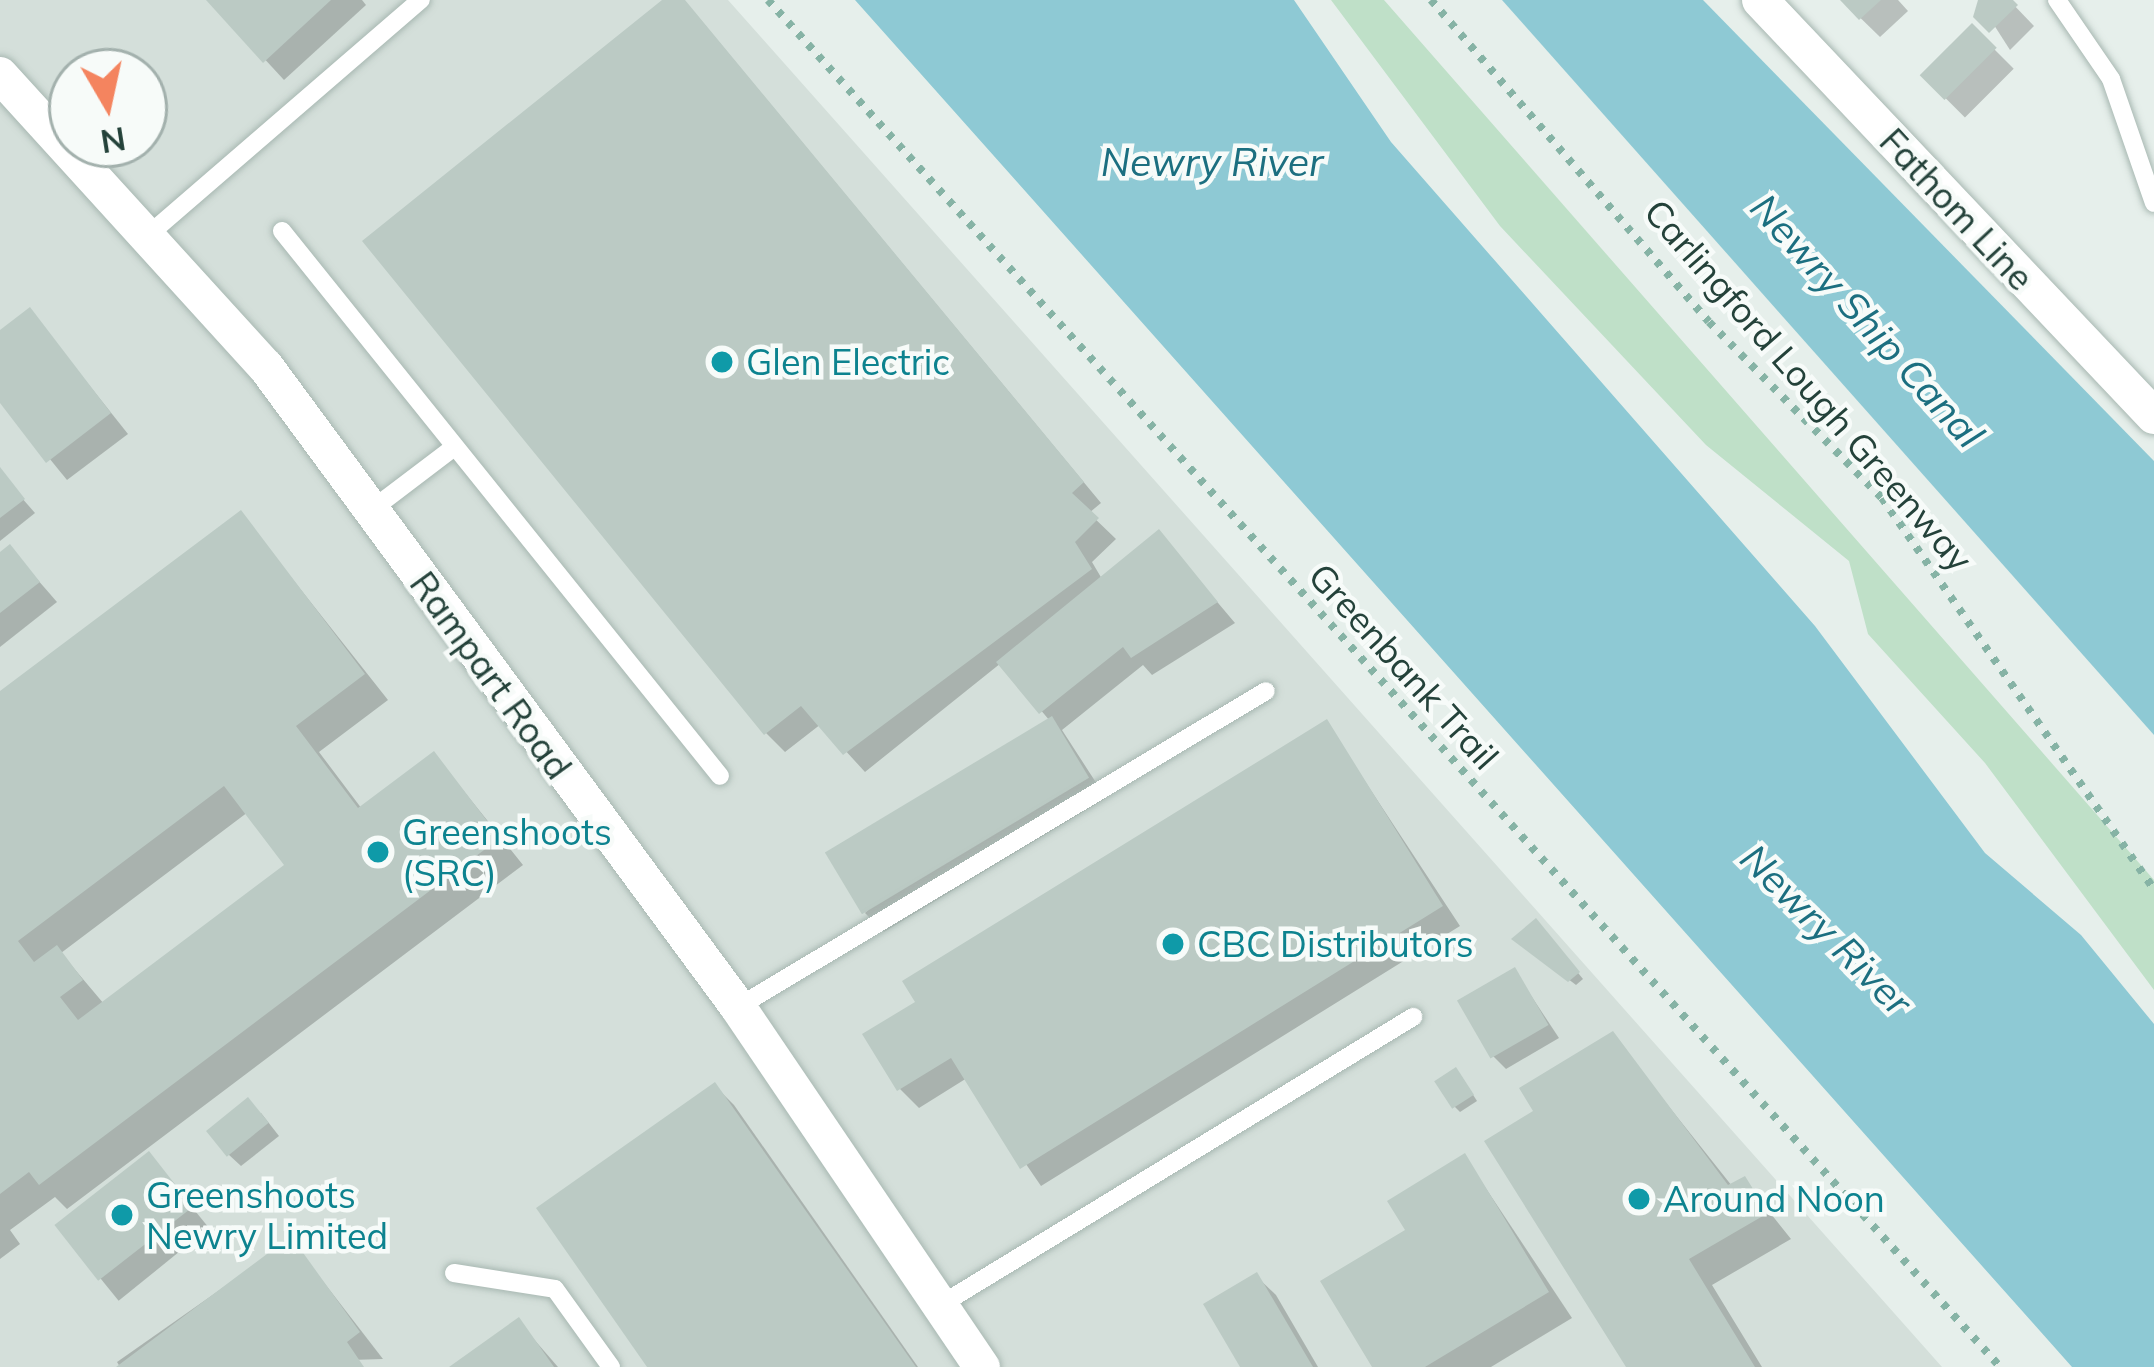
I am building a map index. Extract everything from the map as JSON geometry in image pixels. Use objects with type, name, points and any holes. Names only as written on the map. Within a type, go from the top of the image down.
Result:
[{"type":"street","name":"Fathom Line","points":[[1760,0],[2154,416]]},
{"type":"street","name":"Rampart Road","points":[[0,74],[266,367],[738,1007],[982,1367]]},
{"type":"lane","points":[[146,237],[421,0]]},
{"type":"lane","points":[[2057,0],[2111,79],[2154,203]]},
{"type":"lane","points":[[283,231],[720,776]]},
{"type":"lane","points":[[370,511],[453,448]]},
{"type":"lane","points":[[738,1007],[1267,691]]},
{"type":"lane","points":[[942,1304],[1413,1016]]},
{"type":"lane","points":[[454,1273],[555,1289],[610,1367]]},
{"type":"path","name":"Greenbank Trail","points":[[768,0],[2000,1367]]},
{"type":"path","name":"Carlingford Lough Greenway","points":[[1431,0],[1919,543],[2154,890]]},
{"type":"shaded area","points":[[0,0],[728,0],[1942,1367],[0,1367]]},
{"type":"green space","points":[[1331,0],[1384,0],[2154,880],[2154,990],[1985,763],[1868,634],[1849,561],[1706,445],[1500,226]]},
{"type":"water","name":"Newry River","points":[[855,0],[1294,0],[1391,142],[1815,626],[1985,853],[2081,935],[2154,1024],[2154,1367],[2072,1367]]},
{"type":"water","name":"Newry Ship Canal","points":[[1502,0],[1703,0],[2154,461],[2154,735]]},
{"type":"building","points":[[206,0],[331,0],[263,63]]},
{"type":"building","name":"Glen Electric","points":[[662,0],[685,0],[1084,482],[1072,493],[1099,518],[1075,542],[1092,569],[843,755],[801,706],[764,735],[362,241]]},
{"type":"building","points":[[1840,0],[1881,0],[1859,20]]},
{"type":"building","points":[[1978,0],[2013,0],[2018,5],[1989,33],[1973,17]]},
{"type":"building","points":[[1972,23],[1997,48],[1944,100],[1920,75]]},
{"type":"building","points":[[30,307],[111,413],[46,463],[0,403],[0,330]]},
{"type":"building","points":[[0,467],[25,499],[0,518]]},
{"type":"building","name":"Greenshoots (SRC)","points":[[241,510],[365,674],[296,726],[358,808],[434,751],[500,838],[39,1185],[29,1172],[0,1194],[0,691]],"holes":[[[224,786],[284,865],[78,1020],[60,997],[83,980],[57,945],[34,962],[18,941]]]},
{"type":"building","points":[[1159,529],[1218,602],[1131,658],[1123,647],[1039,714],[996,662]]},
{"type":"building","points":[[10,544],[40,582],[0,613],[0,552]]},
{"type":"building","points":[[1052,716],[1089,778],[862,914],[825,852]]},
{"type":"building","name":"CBC Distributors","points":[[1327,719],[1443,906],[1020,1169],[951,1058],[897,1091],[862,1034],[915,1002],[902,981]]},
{"type":"building","points":[[1536,918],[1580,972],[1568,982],[1511,939]]},
{"type":"building","points":[[1515,967],[1548,1025],[1490,1059],[1457,1000]]},
{"type":"building","name":"Around Noon","points":[[1613,1031],[1728,1185],[1745,1176],[1768,1213],[1689,1259],[1755,1367],[1626,1367],[1484,1141],[1533,1111],[1519,1088]]},
{"type":"building","points":[[1456,1067],[1474,1095],[1452,1109],[1434,1081]]},
{"type":"building","points":[[715,1082],[916,1367],[647,1367],[536,1208]]},
{"type":"building","points":[[248,1097],[269,1123],[227,1157],[206,1131]]},
{"type":"building","name":"Greenshoots Newry Limited","points":[[149,1151],[193,1207],[98,1281],[54,1225]]},
{"type":"building","points":[[1465,1153],[1549,1292],[1425,1367],[1372,1367],[1320,1281],[1405,1230],[1387,1201]]},
{"type":"building","points":[[291,1236],[360,1332],[347,1342],[364,1367],[116,1367]]},
{"type":"building","points":[[1257,1272],[1313,1367],[1240,1367],[1203,1304]]},
{"type":"building","points":[[519,1317],[554,1367],[449,1367]]},
{"type":"place","name":"Glen Electric","points":[[722,362]]},
{"type":"place","name":"Greenshoots (SRC)","points":[[378,852]]},
{"type":"place","name":"CBC Distributors","points":[[1173,944]]},
{"type":"place","name":"Around Noon","points":[[1639,1199]]},
{"type":"place","name":"Greenshoots Newry Limited","points":[[122,1215]]}]
